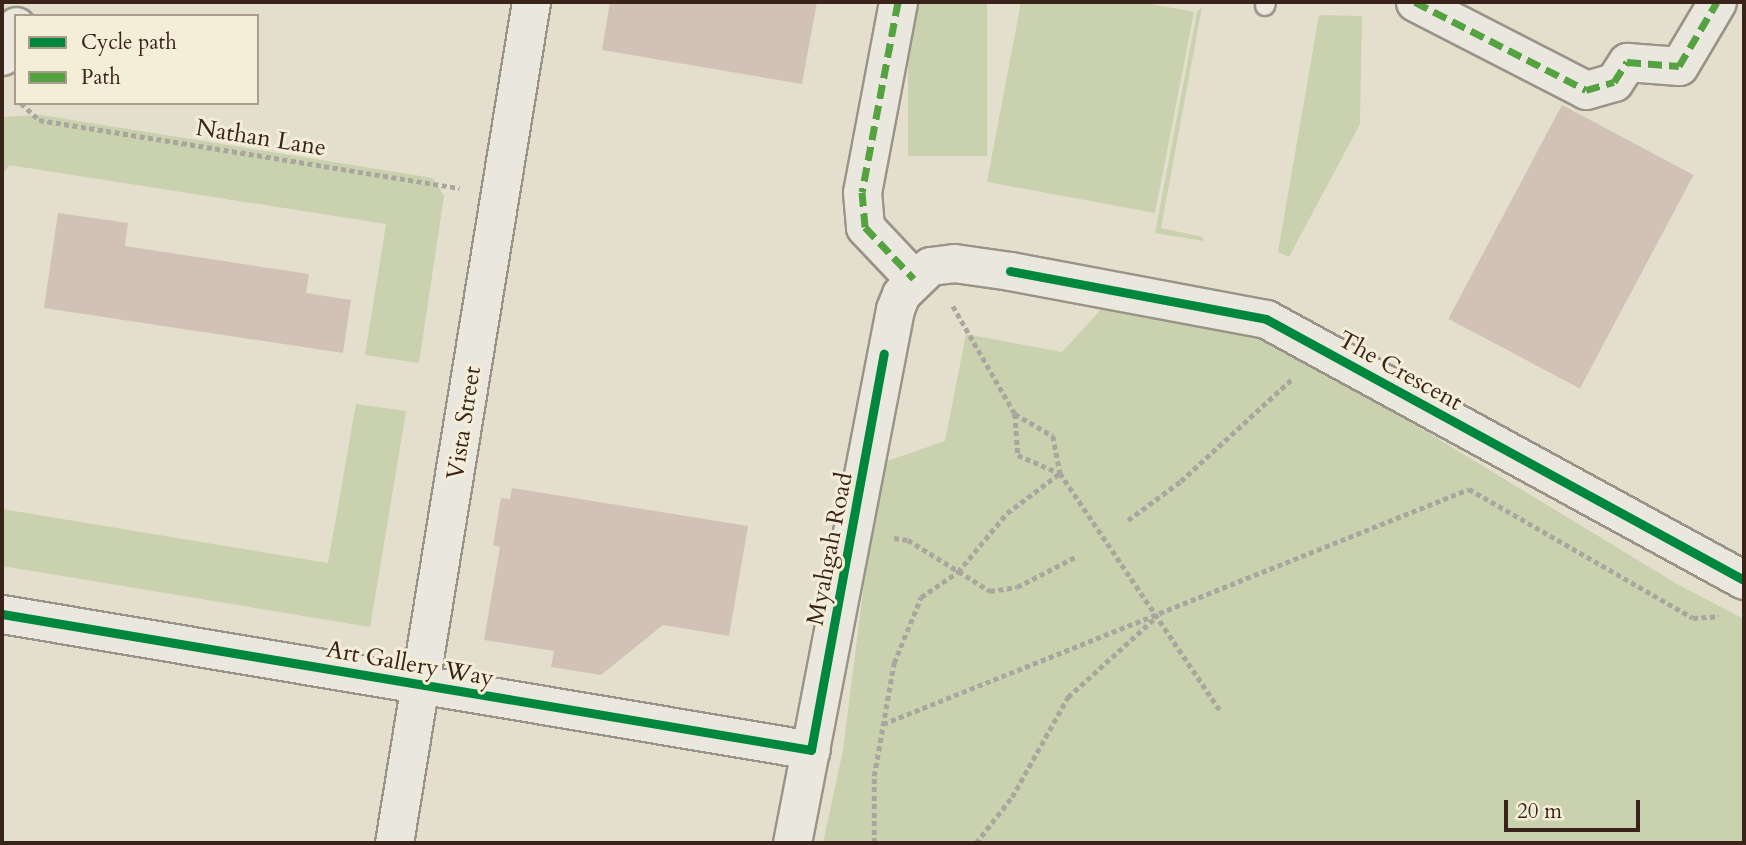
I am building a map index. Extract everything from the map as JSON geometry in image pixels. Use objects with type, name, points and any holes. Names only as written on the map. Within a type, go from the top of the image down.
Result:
[{"type":"street","name":"Vista Street","points":[[394,843],[531,2]]},
{"type":"street","points":[[898,2],[862,192],[865,227],[914,279]]},
{"type":"street","points":[[1415,2],[1586,90],[1614,82],[1626,62],[1679,66],[1717,2]]},
{"type":"street","points":[[2,56],[14,30]]},
{"type":"street","name":"The Crescent","points":[[914,279],[930,266],[954,263],[1266,319],[1744,580]]},
{"type":"street","name":"Myahgah Road","points":[[792,843],[855,532],[890,331],[901,294],[914,279]]},
{"type":"street","name":"Art Gallery Way","points":[[2,614],[811,750]]},
{"type":"path","points":[[951,303],[1015,414],[1018,455],[1060,473]]},
{"type":"path","points":[[1128,520],[1181,481],[1322,349]]},
{"type":"path","points":[[1015,414],[1053,436],[1060,473],[1220,710]]},
{"type":"path","points":[[874,843],[874,776],[894,663],[921,597],[958,572],[1007,513],[1060,473]]},
{"type":"path","points":[[883,724],[1156,617],[1469,489],[1693,618],[1731,615]]},
{"type":"path","points":[[855,532],[908,540],[990,590],[1017,587],[1075,556]]},
{"type":"path","points":[[975,843],[1012,797],[1068,697],[1156,617]]},
{"type":"green space","points":[[908,2],[987,2],[987,156],[908,156]]},
{"type":"green space","points":[[1021,2],[1141,2],[1194,12],[1155,213],[987,182]]},
{"type":"green space","points":[[1202,7],[1161,228],[1203,237],[1203,241],[1155,233],[1197,12]]},
{"type":"green space","points":[[1319,15],[1362,16],[1360,124],[1289,257],[1278,252]]},
{"type":"green space","points":[[41,115],[433,178],[444,196],[419,363],[365,355],[386,224],[9,165],[2,176],[2,117]]},
{"type":"green space","points":[[1107,303],[1246,331],[1317,365],[1677,584],[1744,619],[1744,843],[823,843],[843,750],[879,464],[945,441],[966,334],[1062,352]]},
{"type":"green space","points":[[356,404],[406,411],[370,627],[2,566],[2,509],[328,563]]},
{"type":"building","points":[[610,2],[817,2],[802,84],[602,50]]},
{"type":"building","points":[[1562,105],[1694,175],[1580,389],[1448,319]]},
{"type":"building","points":[[58,213],[128,223],[125,246],[309,274],[306,293],[351,300],[343,353],[44,308]]},
{"type":"building","points":[[512,488],[748,526],[729,636],[663,625],[601,675],[551,667],[554,651],[484,640],[500,547],[493,545],[501,498],[510,499]]},
{"type":"marked path","points":[[898,2],[862,192],[865,227],[914,279]]},
{"type":"marked path","points":[[1415,2],[1586,90],[1614,82],[1627,62],[1679,66],[1717,2]]},
{"type":"cycle path","points":[[1010,271],[1266,319],[1744,580]]},
{"type":"cycle path","points":[[2,614],[811,750],[884,354]]}]
